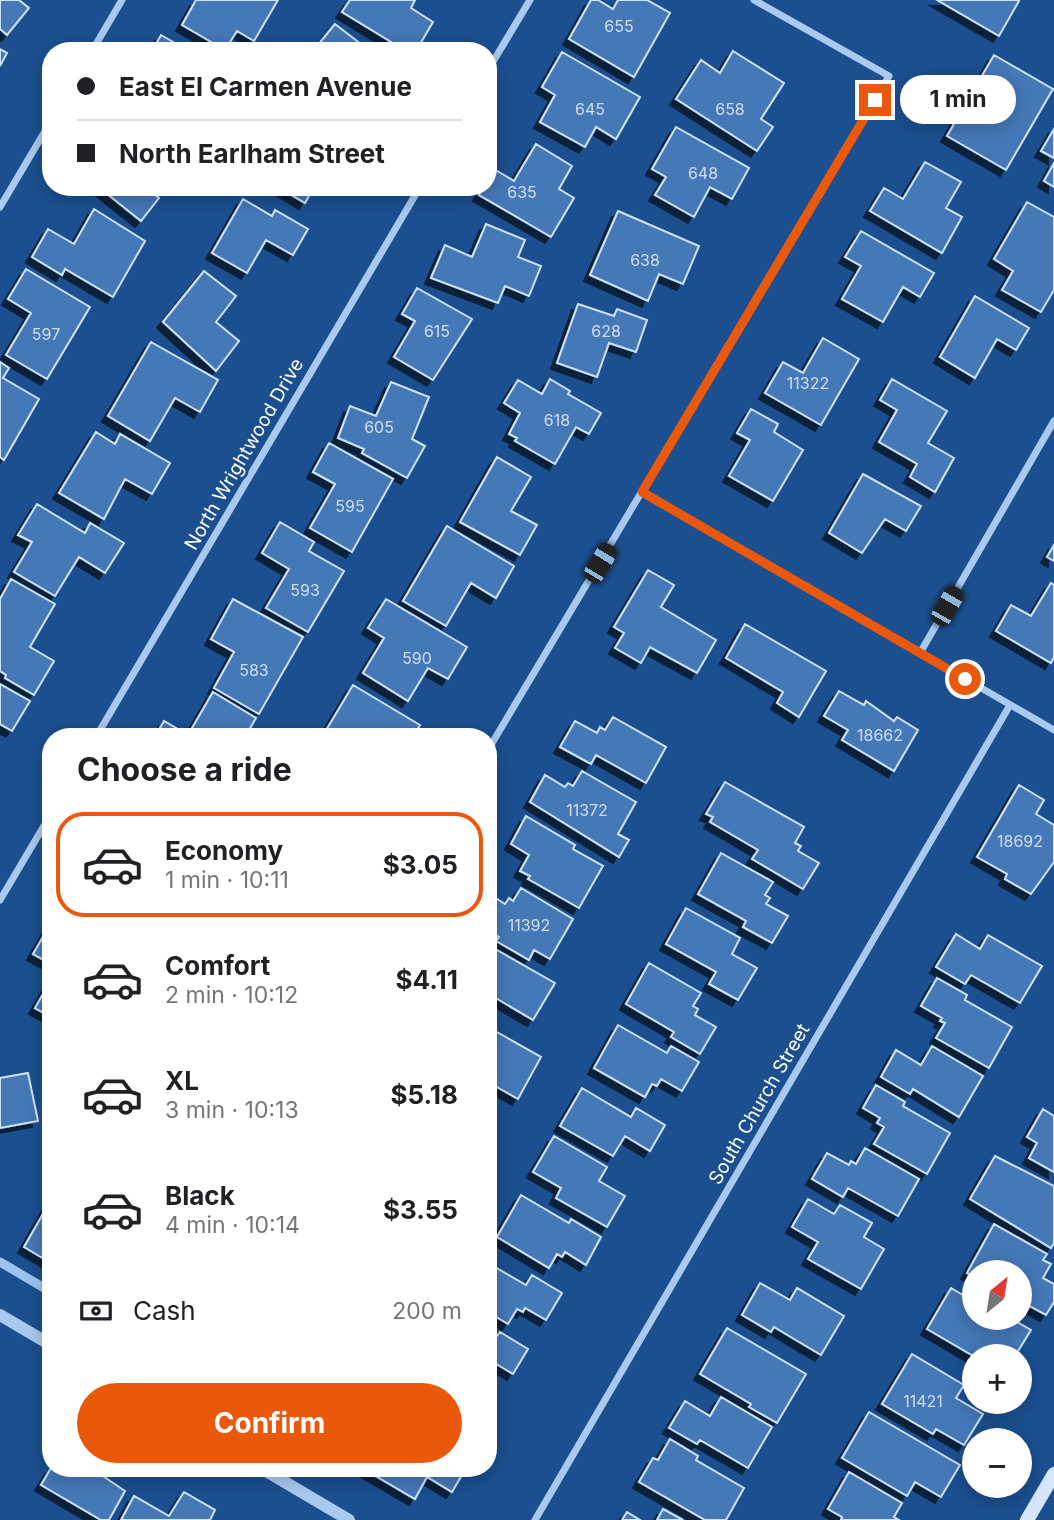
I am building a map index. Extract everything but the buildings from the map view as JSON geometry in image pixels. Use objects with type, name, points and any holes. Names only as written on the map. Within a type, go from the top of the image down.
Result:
[{"type":"main road","points":[[1027,1520],[1054,1474]]},
{"type":"street","points":[[97,42],[122,0]]},
{"type":"street","points":[[497,56],[530,0]]},
{"type":"street","points":[[497,735],[888,76],[754,0]]},
{"type":"street","points":[[0,207],[42,136]]},
{"type":"street","name":"North Wrightwood Drive","points":[[101,728],[414,196]]},
{"type":"street","points":[[920,653],[1054,421]]},
{"type":"street","points":[[642,492],[1054,730]]},
{"type":"street","name":"South Church Street","points":[[535,1520],[1010,705]]},
{"type":"street","points":[[0,901],[42,829]]},
{"type":"street","points":[[0,1315],[42,1340]]},
{"type":"street","points":[[276,1477],[349,1520]]},
{"type":"waterway","points":[[0,1262],[42,1287]]},
{"type":"route","points":[[875,100],[642,492],[965,679]]}]
